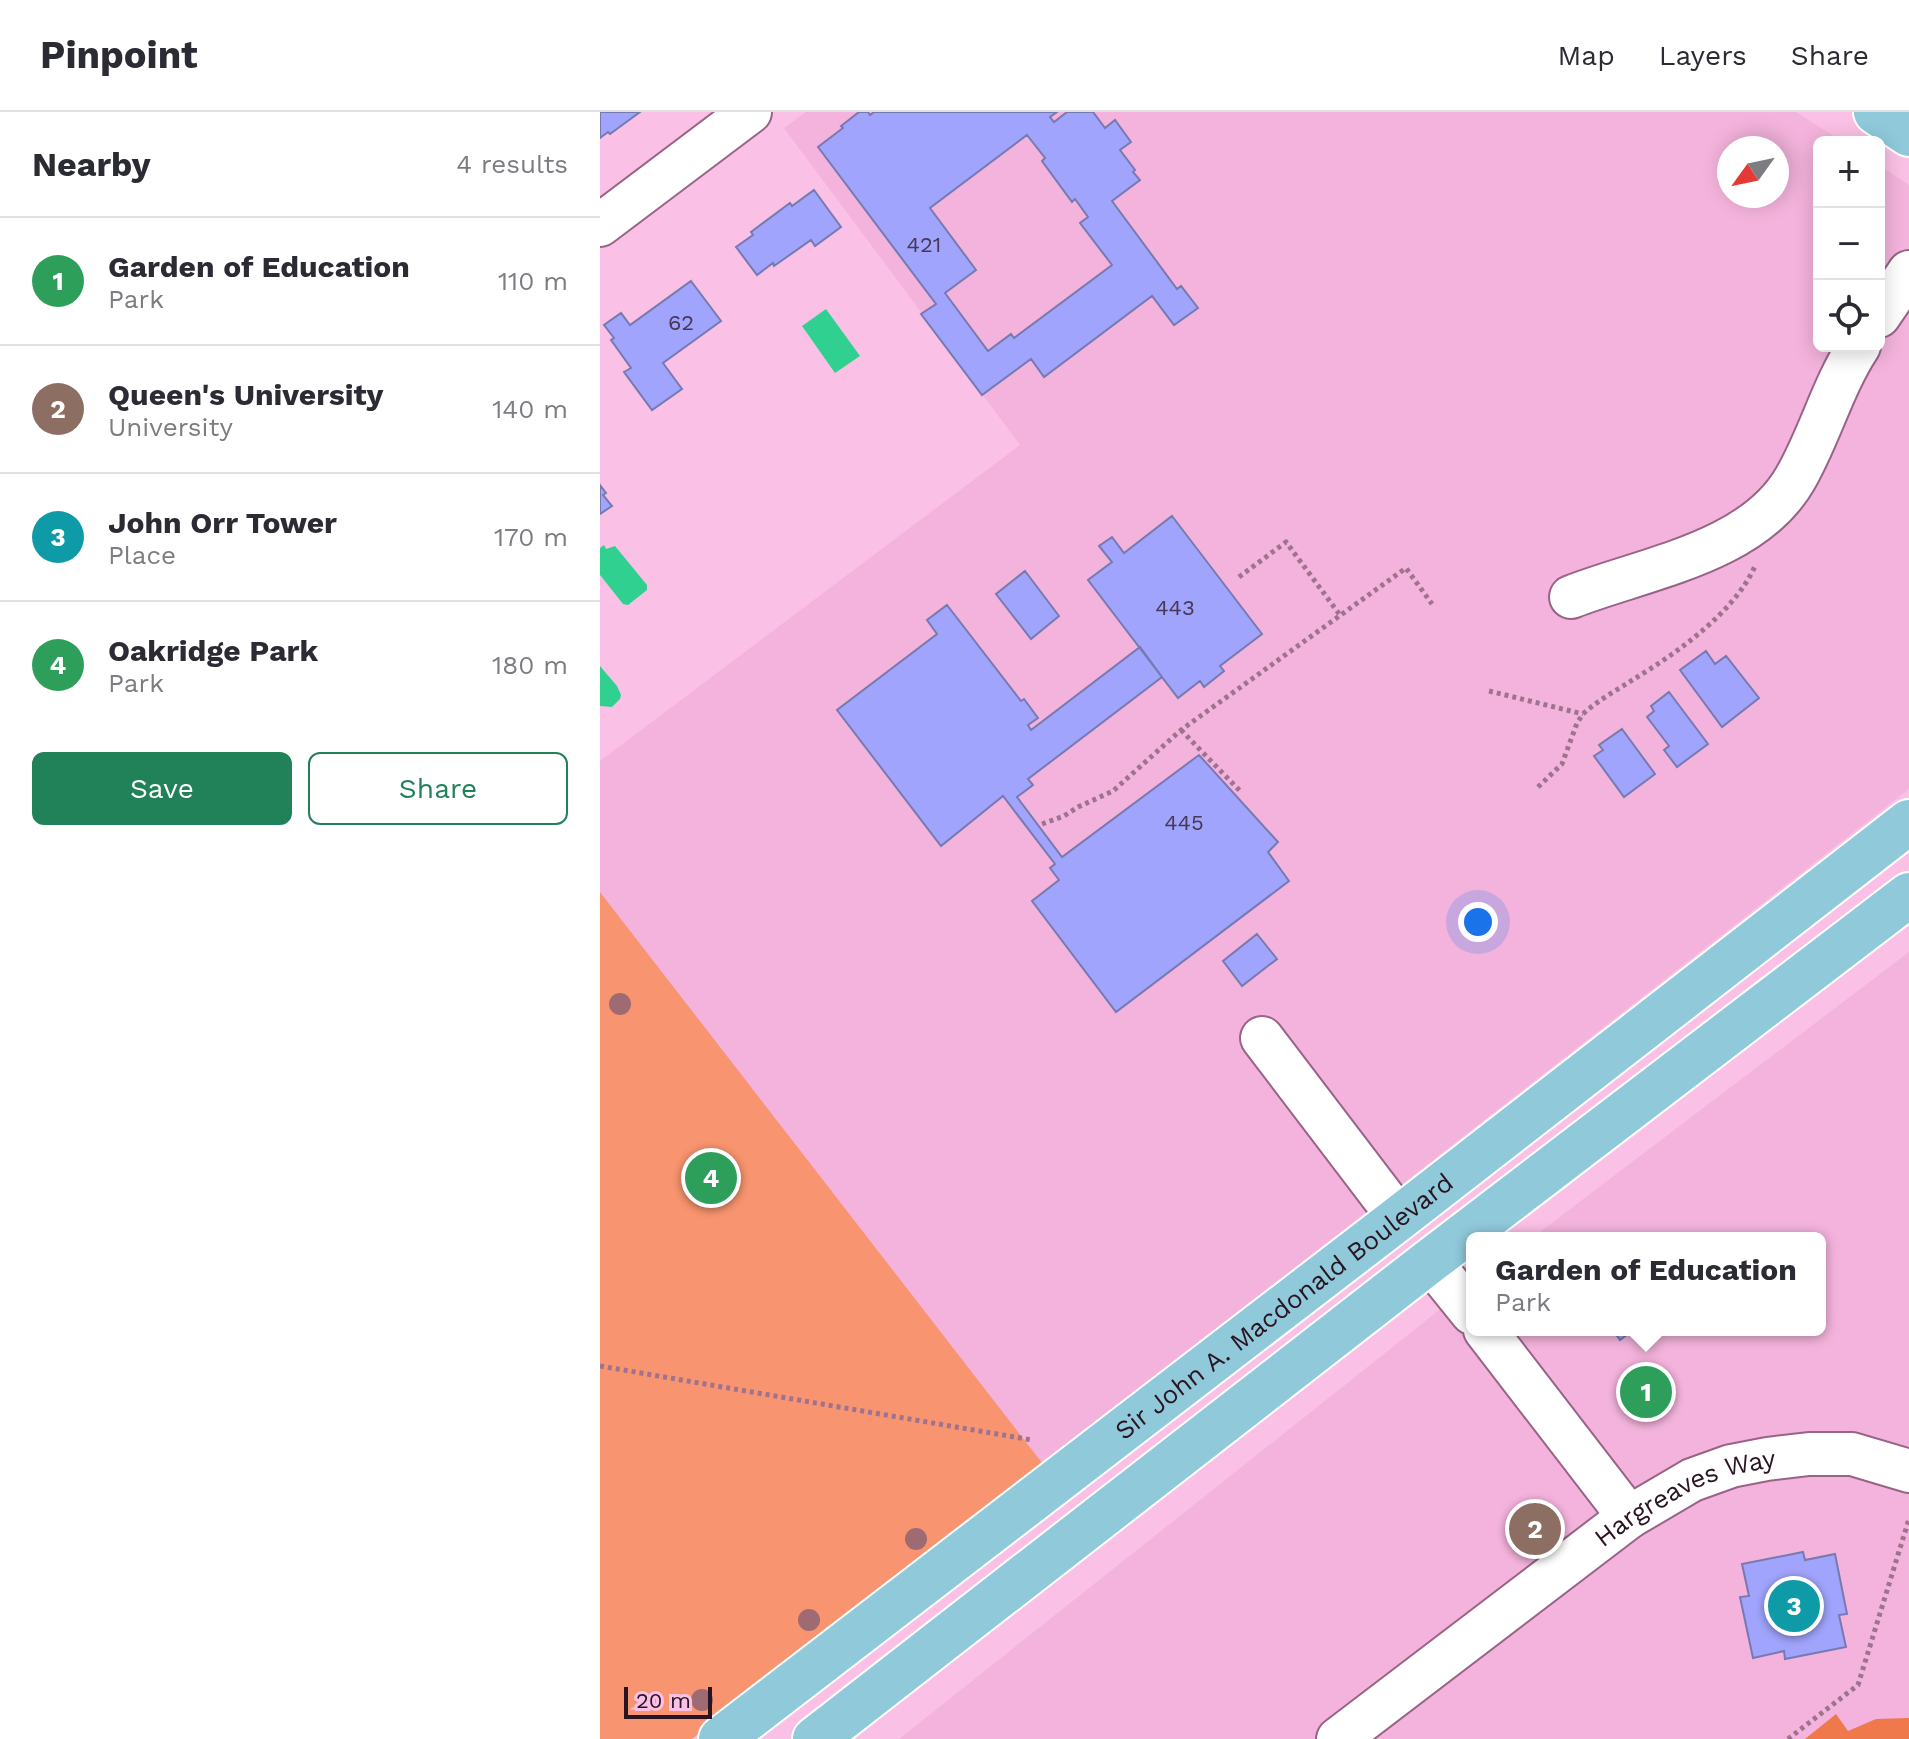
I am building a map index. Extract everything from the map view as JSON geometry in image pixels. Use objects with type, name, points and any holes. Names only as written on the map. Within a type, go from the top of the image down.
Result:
[{"type":"main road","points":[[1876,112],[1909,134]]},
{"type":"main road","name":"Sir John A. Macdonald Boulevard","points":[[721,1739],[1909,822]]},
{"type":"main road","name":"Sir John A. Macdonald Boulevard","points":[[1468,1232],[1909,895]]},
{"type":"main road","name":"Sir John A. Macdonald Boulevard","points":[[815,1739],[1466,1234]]},
{"type":"street","points":[[600,225],[750,112]]},
{"type":"street","points":[[1885,307],[1909,272]]},
{"type":"street","points":[[1571,597],[1717,545],[1752,525],[1777,504],[1794,481],[1815,442],[1837,387],[1856,352]]},
{"type":"street","points":[[1262,1038],[1399,1218]]},
{"type":"street","points":[[1430,1261],[1466,1306]]},
{"type":"street","points":[[1490,1336],[1629,1517]]},
{"type":"street","name":"Hargreaves Way","points":[[1338,1739],[1629,1517],[1692,1480],[1731,1466],[1809,1454],[1852,1454],[1909,1471]]},
{"type":"path","points":[[1538,787],[1562,764],[1583,714],[1670,656],[1738,596],[1756,563],[1756,538],[1752,525]]},
{"type":"path","points":[[1239,577],[1286,542],[1340,615]]},
{"type":"path","points":[[1042,824],[1113,791],[1181,730],[1406,568],[1432,604]]},
{"type":"path","points":[[1489,691],[1583,714]]},
{"type":"path","points":[[1181,730],[1241,792]]},
{"type":"path","points":[[600,1366],[1032,1440]]},
{"type":"path","points":[[1788,1739],[1858,1685],[1909,1519]]},
{"type":"shaded area","points":[[806,112],[1796,112],[1834,136],[1813,136],[1813,352],[1885,352],[1885,169],[1909,185],[1909,789],[1043,1464],[600,892],[600,761],[1020,445],[784,128]]},
{"type":"shaded area","points":[[826,309],[860,356],[835,373],[802,326]]},
{"type":"shaded area","points":[[604,545],[606,549],[615,546],[647,585],[647,590],[628,605],[623,604],[600,575],[600,548]]},
{"type":"shaded area","points":[[600,666],[621,695],[612,707],[600,706]]},
{"type":"shaded area","points":[[600,892],[1043,1464],[692,1739],[600,1739]]},
{"type":"shaded area","points":[[1909,952],[1909,1739],[899,1739],[1466,1289],[1466,1336],[1826,1336],[1826,1232],[1540,1232]]},
{"type":"shaded area","points":[[1836,1714],[1848,1731],[1876,1719],[1909,1718],[1909,1739],[1805,1739]]},
{"type":"building","points":[[600,112],[640,112],[600,138]]},
{"type":"building","points":[[859,112],[870,115],[874,112],[1057,112],[1050,117],[1054,122],[1067,112],[1093,112],[1105,128],[1115,120],[1131,142],[1120,150],[1140,180],[1112,201],[1177,289],[1181,286],[1198,308],[1174,325],[1152,296],[1044,377],[1031,359],[982,395],[921,314],[936,304],[818,147],[843,128],[841,126]],"holes":[[[1027,135],[1045,158],[1042,161],[1072,202],[1075,199],[1088,217],[1080,223],[1112,265],[1014,338],[1011,334],[988,351],[945,293],[976,270],[930,208]]]},
{"type":"building","points":[[814,190],[841,227],[815,246],[811,240],[757,275],[736,247],[790,203],[792,206]]},
{"type":"building","points":[[691,281],[721,321],[663,363],[682,389],[652,410],[624,372],[631,368],[604,325],[621,313],[630,325]]},
{"type":"building","points":[[600,485],[612,506],[600,514]]},
{"type":"building","points":[[1172,516],[1262,634],[1220,666],[1224,671],[1204,687],[1200,681],[1178,698],[1088,580],[1112,562],[1099,546],[1112,537],[1124,553]]},
{"type":"building","points":[[1025,571],[1059,616],[1031,639],[996,594]]},
{"type":"building","points":[[947,605],[1021,701],[1024,699],[1038,718],[1028,725],[1031,730],[1140,647],[1162,677],[1028,779],[1033,785],[1017,797],[1062,857],[1199,755],[1278,842],[1268,852],[1289,881],[1116,1012],[1032,901],[1059,880],[1050,868],[1055,864],[1003,796],[941,846],[837,710],[937,634],[927,620]]},
{"type":"building","points":[[1706,651],[1715,664],[1726,656],[1759,698],[1722,727],[1680,670]]},
{"type":"building","points":[[1669,692],[1708,744],[1677,767],[1664,750],[1669,746],[1647,717],[1654,711],[1651,706]]},
{"type":"building","points":[[1622,729],[1655,774],[1624,797],[1594,756],[1603,750],[1599,745]]},
{"type":"building","points":[[1257,934],[1277,959],[1242,986],[1223,961]]},
{"type":"building","points":[[1803,1552],[1805,1560],[1835,1554],[1847,1614],[1839,1615],[1846,1647],[1785,1659],[1784,1651],[1753,1658],[1740,1597],[1749,1596],[1742,1564]]},
{"type":"place","name":"Oakridge Park","points":[[711,1178]]},
{"type":"place","name":"Garden of Education","points":[[1646,1392]]},
{"type":"place","name":"Queen's University","points":[[1535,1529]]},
{"type":"place","name":"John Orr Tower","points":[[1794,1606]]}]
